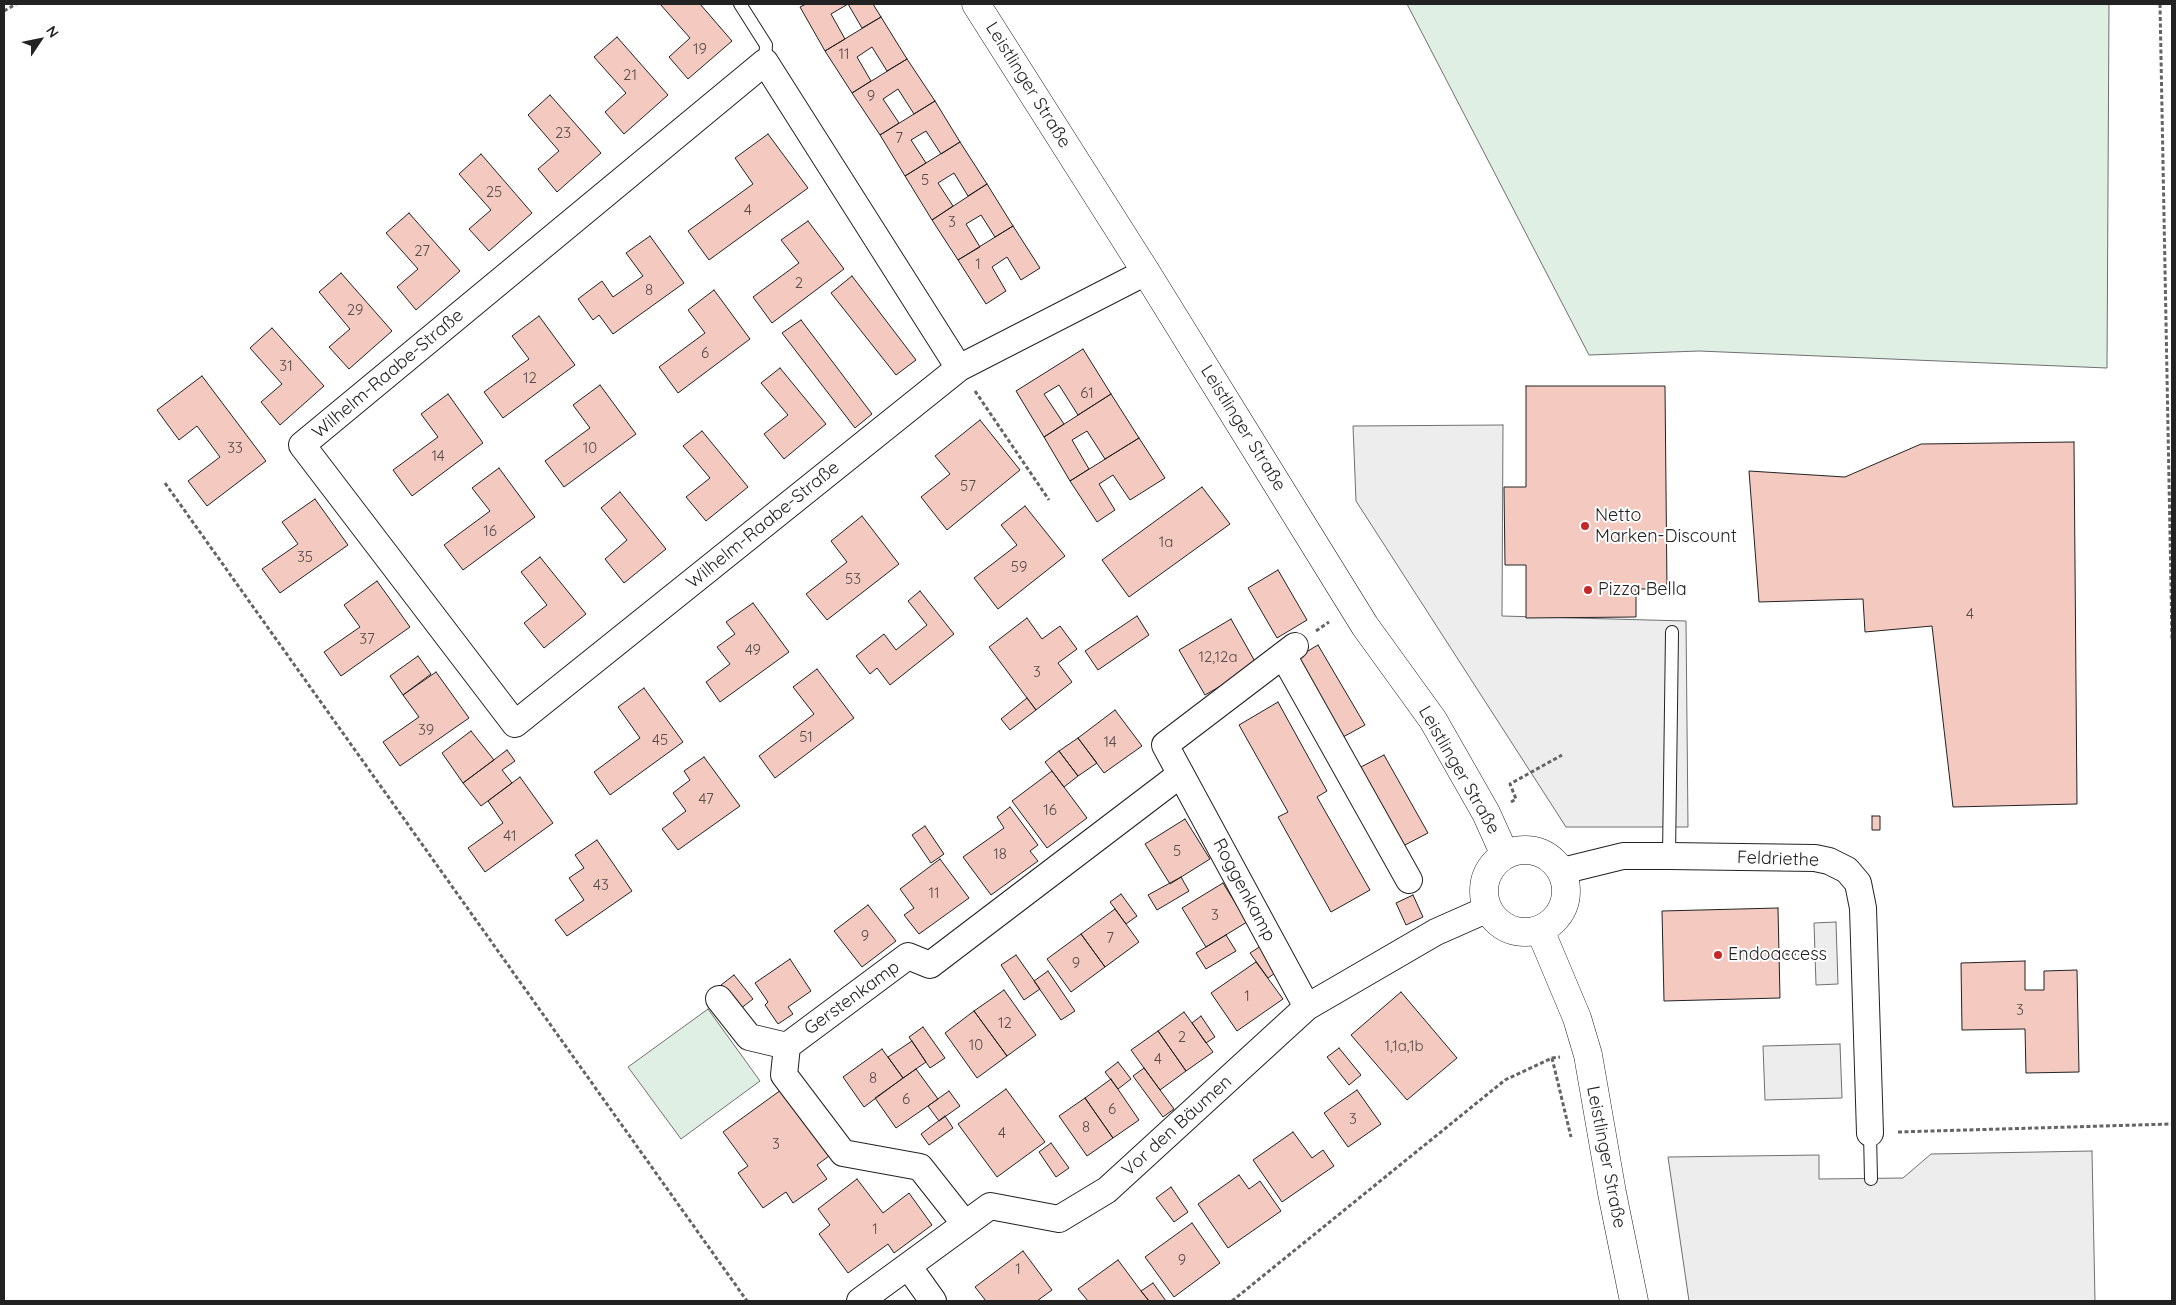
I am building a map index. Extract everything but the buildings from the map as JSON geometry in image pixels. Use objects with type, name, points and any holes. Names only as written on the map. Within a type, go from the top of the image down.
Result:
[{"type":"street","name":"Leistlinger Straße","points":[[976,4],[1146,272],[1365,626],[1433,720],[1486,813],[1505,855]]},
{"type":"street","points":[[765,62],[959,368]]},
{"type":"street","name":"Wilhelm-Raabe-Straße","points":[[765,62],[302,445],[515,724],[959,368],[1146,272]]},
{"type":"street","name":"Roggenkamp","points":[[1307,1007],[1164,745],[1289,651],[1409,880]]},
{"type":"street","name":"Gerstenkamp","points":[[965,1224],[920,1168],[844,1152],[784,1075],[787,1046],[908,956],[930,965],[1181,774]]},
{"type":"street","name":"Leistlinger Straße","points":[[1488,909],[1484,896],[1484,884],[1494,864],[1505,855],[1516,850],[1542,853],[1553,860],[1562,871]]},
{"type":"street","name":"Feldriethe","points":[[1562,871],[1623,856],[1815,858],[1829,861],[1848,870],[1858,884],[1863,908],[1870,1133]]},
{"type":"street","points":[[1488,909],[1497,921],[1510,930],[1521,932],[1540,930],[1554,922],[1562,911],[1566,891],[1562,871]]},
{"type":"street","name":"Vor den Bäumen","points":[[860,1301],[990,1206],[1060,1218],[1107,1190],[1307,1007],[1436,932],[1488,909]]},
{"type":"street","name":"Leistlinger Straße","points":[[1540,930],[1577,1018],[1588,1055],[1612,1192],[1634,1301]]},
{"type":"street","name":"Gerstenkamp","points":[[719,998],[749,1037],[787,1046]]},
{"type":"street","points":[[908,1266],[933,1301]]},
{"type":"lane","points":[[740,4],[766,45],[765,62]]},
{"type":"lane","points":[[1669,856],[1672,632]]},
{"type":"lane","points":[[1870,1133],[1871,1179]]},
{"type":"path","points":[[4,11],[16,4]]},
{"type":"path","points":[[2160,4],[2172,640]]},
{"type":"path","points":[[959,368],[1049,500]]},
{"type":"path","points":[[165,483],[747,1301]]},
{"type":"path","points":[[1486,813],[1516,799],[1510,784],[1562,755]]},
{"type":"path","points":[[1779,954],[1801,954]]},
{"type":"path","points":[[1232,1301],[1505,1080],[1552,1058]]},
{"type":"path","points":[[1870,1133],[2172,1124]]},
{"type":"green space","points":[[1407,4],[2109,4],[2107,368],[1699,351],[1589,355]]},
{"type":"green space","points":[[708,1009],[760,1081],[681,1139],[628,1067]]},
{"type":"shaded area","points":[[1503,425],[1502,616],[1686,621],[1688,827],[1566,827],[1356,501],[1353,426]]},
{"type":"shaded area","points":[[1836,922],[1838,984],[1816,985],[1814,923]]},
{"type":"shaded area","points":[[1840,1044],[1842,1098],[1765,1100],[1763,1046]]},
{"type":"shaded area","points":[[2092,1151],[2095,1301],[1689,1301],[1668,1157],[1819,1155],[1819,1179],[1903,1178],[1931,1154]]},
{"type":"place","name":"Netto Marken-Discount","points":[[1585,526]]},
{"type":"place","name":"Pizza Bella","points":[[1588,590]]},
{"type":"place","name":"Endoaccess","points":[[1718,955]]}]
